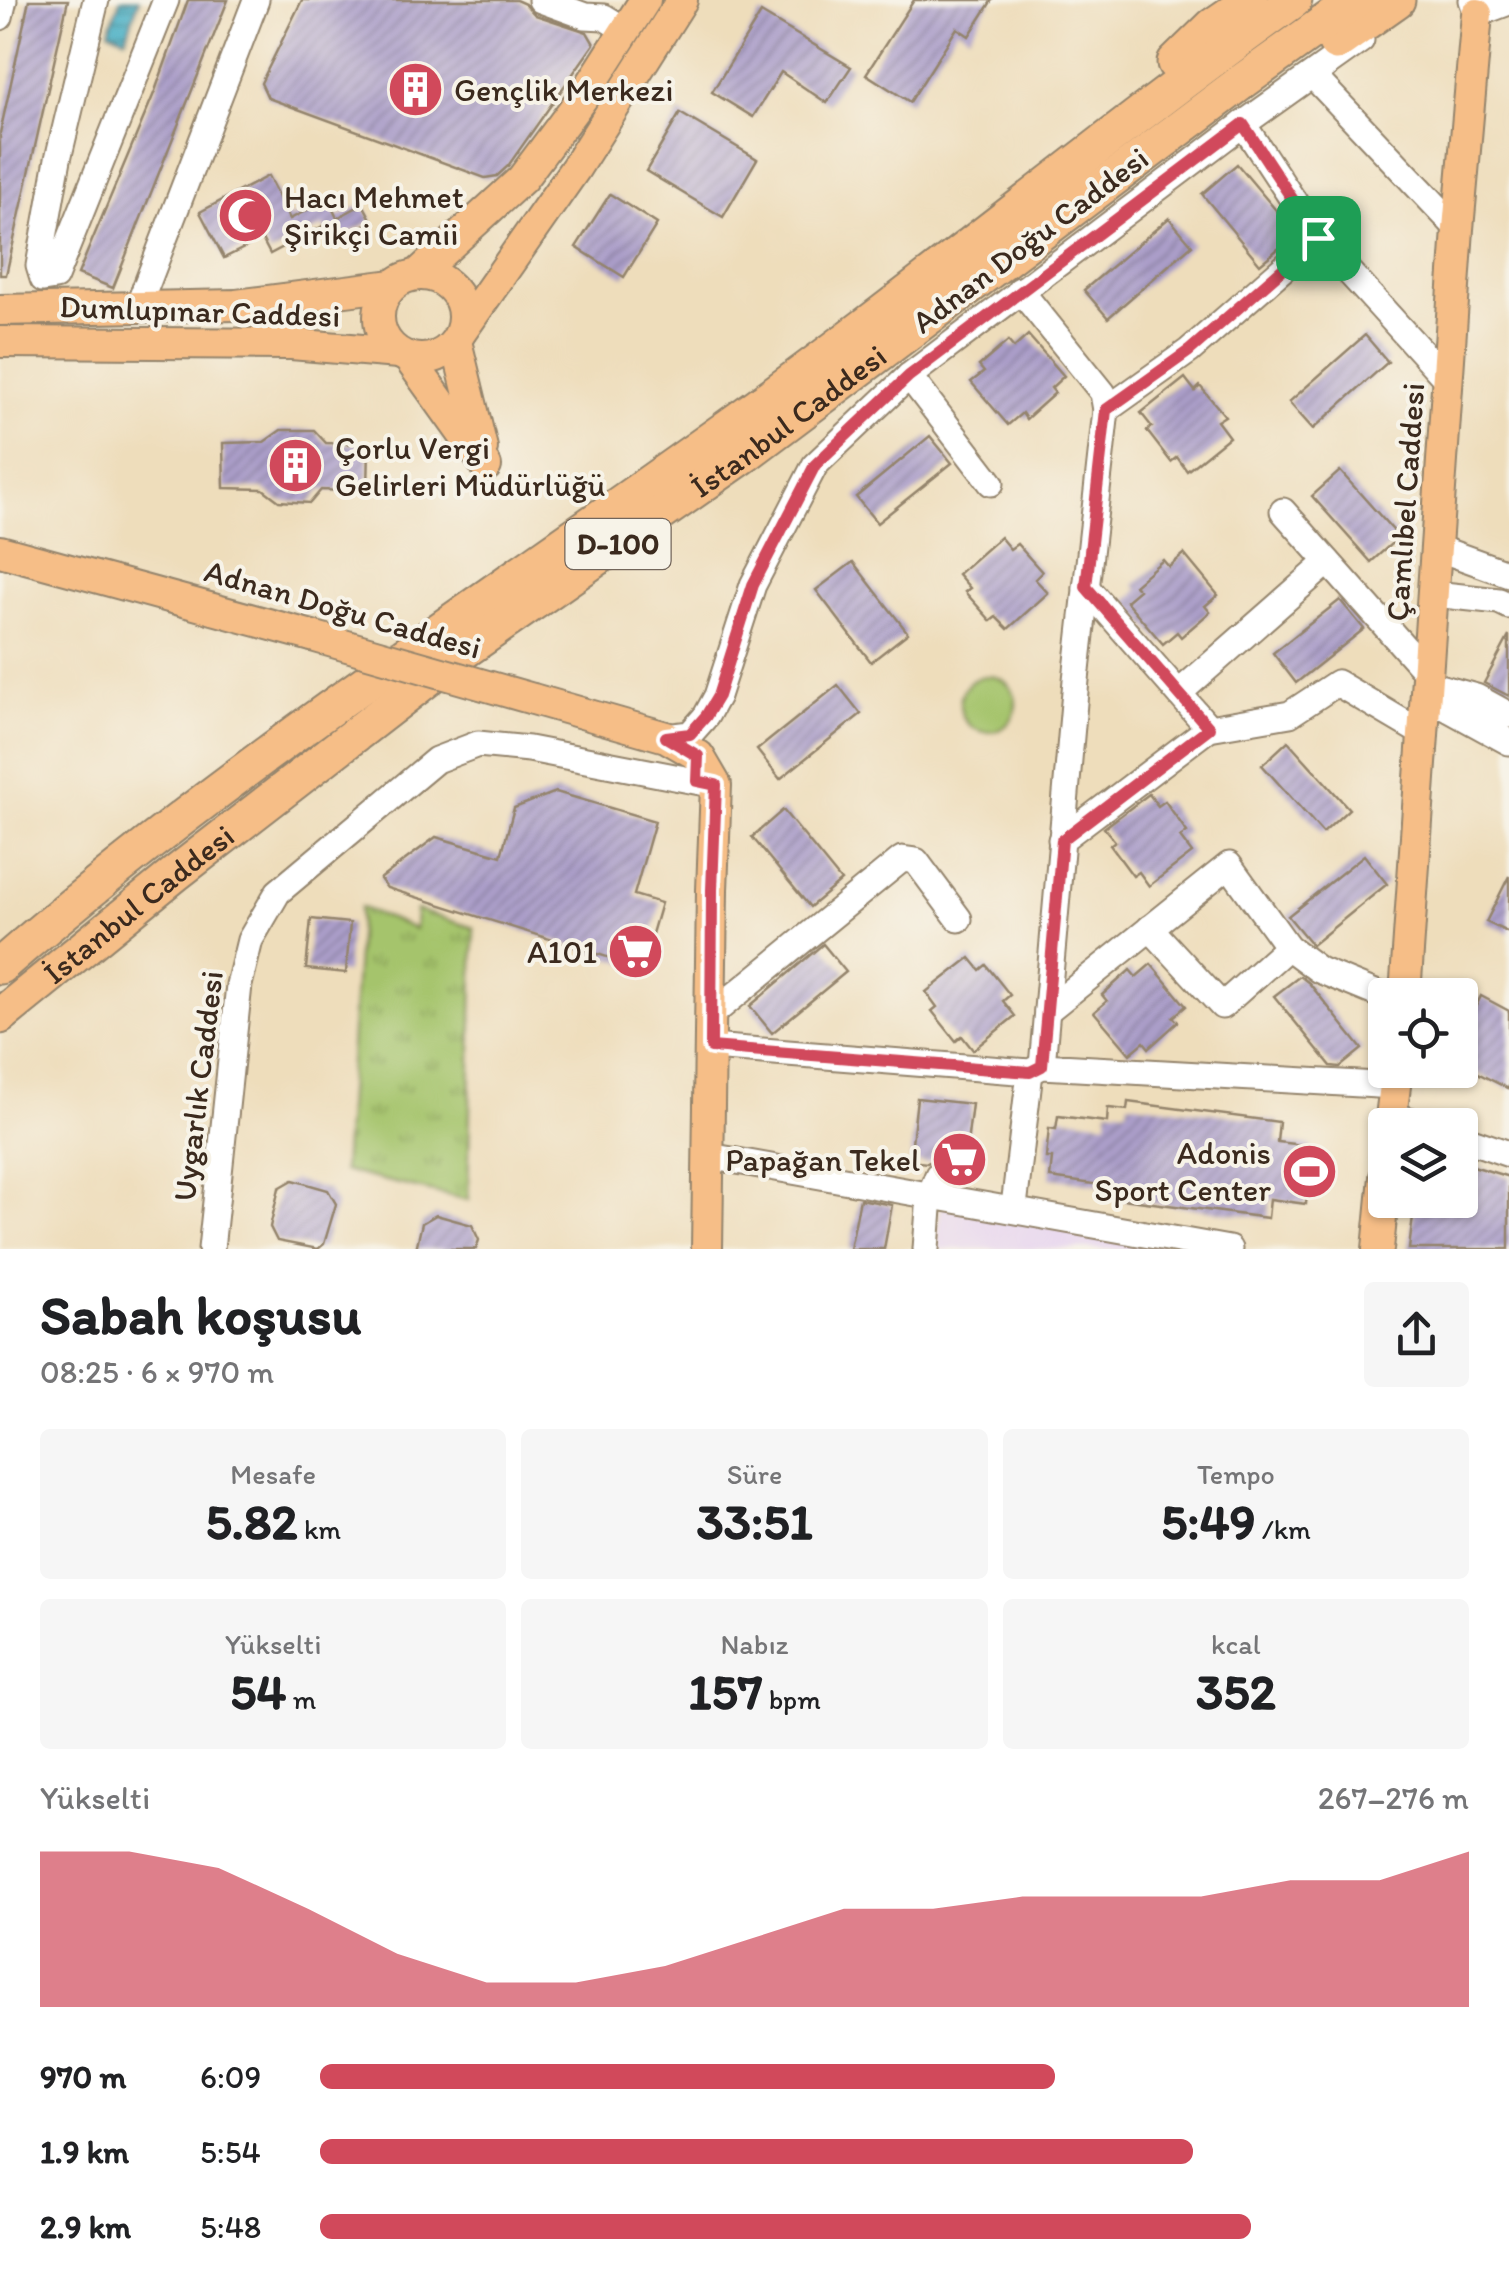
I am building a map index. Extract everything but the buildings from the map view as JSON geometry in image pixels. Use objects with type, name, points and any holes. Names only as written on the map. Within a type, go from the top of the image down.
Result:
[{"type":"highway","points":[[1251,0],[1214,26],[1131,104],[1133,142],[1178,148],[1204,136],[1397,0]]},
{"type":"highway","name":"İstanbul Caddesi","points":[[0,1016],[175,874],[458,655],[746,454],[1133,142],[1220,53],[1294,0]]},
{"type":"highway","name":"İstanbul Caddesi","points":[[0,966],[169,828],[434,631],[1133,142],[1243,81],[1356,0]]},
{"type":"main road","points":[[406,280],[445,282],[462,304],[458,336],[486,466],[403,355],[388,344],[379,320],[380,308],[406,280],[522,179],[583,97],[644,0]]},
{"type":"main road","points":[[403,355],[429,359],[449,349],[576,169],[682,0]]},
{"type":"main road","name":"Çamlıbel Caddesi","points":[[1406,978],[1474,7]]},
{"type":"main road","name":"Dumlupınar Caddesi","points":[[0,310],[236,305],[406,280]]},
{"type":"main road","name":"Dumlupınar Caddesi","points":[[0,342],[291,344],[403,355]]},
{"type":"main road","name":"Adnan Doğu Caddesi","points":[[0,551],[666,737],[704,774]]},
{"type":"main road","points":[[704,774],[712,890],[707,1249]]},
{"type":"main road","points":[[688,1249],[704,774]]},
{"type":"main road","points":[[1378,1249],[1381,1218]]},
{"type":"street","points":[[0,17],[4,0]]},
{"type":"street","points":[[96,0],[58,159],[39,266],[43,279],[56,277],[166,0]]},
{"type":"street","points":[[138,307],[256,0]]},
{"type":"street","points":[[541,0],[585,16],[604,17],[626,30]]},
{"type":"street","name":"Adnan Doğu Caddesi","points":[[666,737],[690,734],[718,696],[753,585],[815,465],[909,376],[1414,0]]},
{"type":"street","points":[[1474,7],[1509,2]]},
{"type":"street","points":[[1313,76],[1458,230]]},
{"type":"street","points":[[1243,124],[1318,238],[1448,381]]},
{"type":"street","points":[[1106,410],[1189,351],[1318,238]]},
{"type":"street","points":[[1016,1198],[1047,1012],[1106,410],[1103,393],[1020,290]]},
{"type":"street","points":[[909,376],[991,483]]},
{"type":"street","points":[[1283,511],[1428,686],[1509,742]]},
{"type":"street","points":[[1437,548],[1509,574]]},
{"type":"street","points":[[1180,692],[1328,562]]},
{"type":"street","points":[[1086,587],[1209,728]]},
{"type":"street","points":[[1434,594],[1499,601],[1509,606]]},
{"type":"street","points":[[1062,840],[1209,728],[1290,714],[1338,683],[1424,735]]},
{"type":"street","points":[[1428,686],[1476,697],[1509,715]]},
{"type":"street","name":"Uygarlık Caddesi","points":[[211,1249],[240,985],[250,940],[278,892],[436,760],[478,744],[704,774]]},
{"type":"street","points":[[712,1014],[902,859],[916,861],[959,918]]},
{"type":"street","points":[[1047,1012],[1228,865],[1288,947],[1319,970],[1368,990]]},
{"type":"street","points":[[1150,928],[1222,1006],[1288,947]]},
{"type":"street","points":[[711,1047],[1393,1099]]},
{"type":"street","points":[[1478,1144],[1509,1154]]},
{"type":"street","points":[[709,1156],[934,1185],[1229,1249]]},
{"type":"street","points":[[926,1249],[934,1185]]},
{"type":"shaded area","points":[[941,1204],[1191,1249],[937,1249]]},
{"type":"green space","points":[[988,676],[1008,684],[1016,704],[1008,724],[988,732],[968,724],[960,704],[968,684]]},
{"type":"green space","points":[[360,907],[415,929],[416,910],[474,928],[468,1200],[343,1171]]},
{"type":"water","points":[[120,0],[139,0],[126,38],[109,31]]},
{"type":"place","name":"Gençlik Merkezi","points":[[415,90]]},
{"type":"place","name":"Hacı Mehmet Şirikçi Camii","points":[[245,215]]},
{"type":"place","name":"Çorlu Vergi Gelirleri Müdürlüğü","points":[[296,466]]},
{"type":"place","name":"A101","points":[[636,952]]},
{"type":"place","name":"Papağan Tekel","points":[[959,1160]]},
{"type":"place","name":"Adonis Sport Center","points":[[1310,1171]]},
{"type":"route","points":[[1243,124],[1318,238],[1189,351],[1106,410],[1086,587],[1209,728],[1062,840],[1042,1066],[1030,1072],[711,1047],[716,785],[697,781],[698,756],[666,737],[690,734],[718,696],[753,585],[815,465],[909,376],[1243,124]]}]
